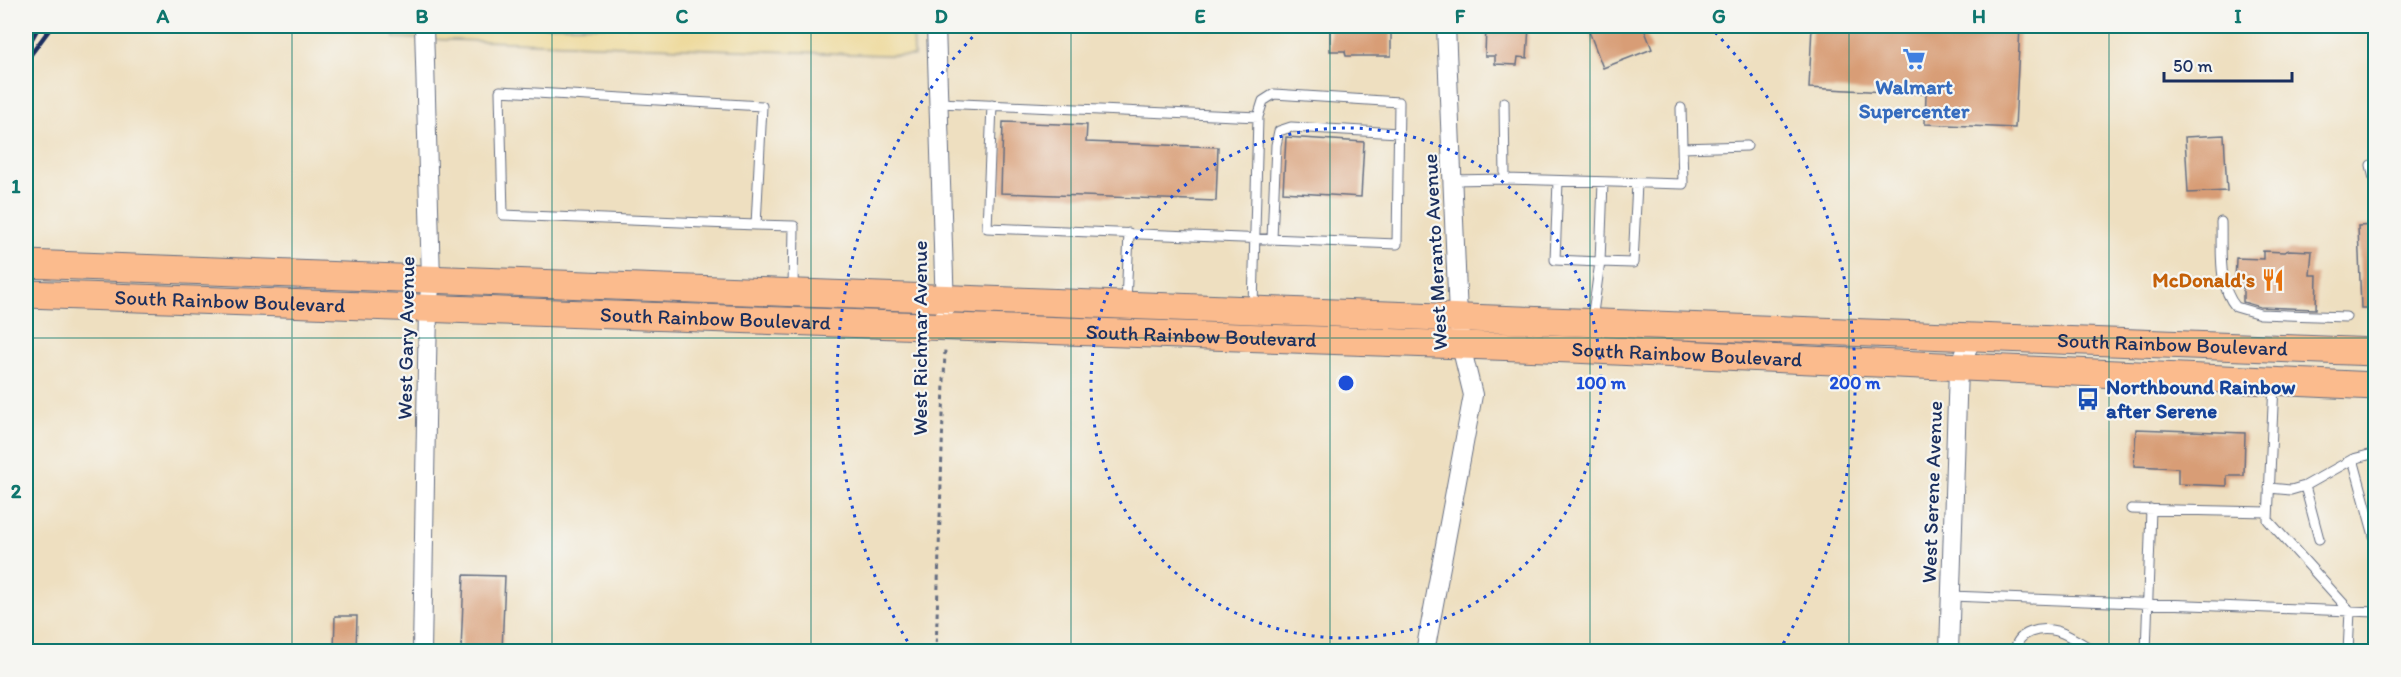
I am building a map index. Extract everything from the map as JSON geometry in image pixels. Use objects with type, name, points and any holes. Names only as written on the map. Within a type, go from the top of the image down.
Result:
[{"type":"main road","name":"South Rainbow Boulevard","points":[[26,264],[1592,321],[1973,338],[2376,351]]},
{"type":"main road","name":"South Rainbow Boulevard","points":[[26,294],[1461,345],[2376,386]]},
{"type":"street","name":"West Gary Avenue","points":[[422,651],[428,308],[431,280],[424,26]]},
{"type":"street","name":"West Richmar Avenue","points":[[936,26],[945,328]]},
{"type":"street","name":"West Meranto Avenue","points":[[1425,651],[1473,395],[1461,345],[1458,317],[1446,26]]},
{"type":"street","name":"West Serene Avenue","points":[[1949,651],[1958,368],[1973,338]]},
{"type":"lane","points":[[756,225],[762,106],[500,91],[503,215],[756,225],[794,226],[793,292]]},
{"type":"lane","points":[[992,105],[987,228],[1129,233],[1255,238],[1397,244],[1399,102],[1274,94],[1263,101],[1258,117],[1255,238],[1253,310]]},
{"type":"lane","points":[[1504,102],[1506,179]]},
{"type":"lane","points":[[939,103],[1258,117]]},
{"type":"lane","points":[[1453,180],[1506,179],[1683,184],[1681,108]]},
{"type":"lane","points":[[1272,239],[1275,145],[1279,131],[1291,128],[1399,133]]},
{"type":"lane","points":[[1682,147],[1747,146]]},
{"type":"lane","points":[[2370,165],[2376,188]]},
{"type":"lane","points":[[1558,181],[1555,260],[1633,263],[1637,183]]},
{"type":"lane","points":[[1592,321],[1600,262],[1604,182]]},
{"type":"lane","points":[[2221,222],[2225,288],[2236,307],[2260,314],[2346,317]]},
{"type":"lane","points":[[1126,304],[1129,233]]},
{"type":"lane","points":[[2274,381],[2268,520],[2350,611],[2348,651]]},
{"type":"lane","points":[[2269,488],[2290,490],[2305,486],[2353,459],[2376,453]]},
{"type":"lane","points":[[2353,459],[2376,543]]},
{"type":"lane","points":[[2305,486],[2319,539]]},
{"type":"lane","points":[[2131,509],[2268,512]]},
{"type":"lane","points":[[2146,651],[2151,509]]},
{"type":"lane","points":[[1951,596],[2376,612]]},
{"type":"lane","points":[[2015,651],[2015,646],[2022,636],[2033,631],[2047,630],[2059,632],[2096,651]]},
{"type":"path","name":"West Richmar Avenue","points":[[936,651],[945,328]]},
{"type":"sand","points":[[167,26],[913,26],[914,56],[394,38],[394,31]]},
{"type":"building","points":[[1330,26],[1391,26],[1391,56],[1346,56],[1345,51],[1330,51]]},
{"type":"building","points":[[1486,26],[1529,26],[1527,58],[1518,57],[1517,65],[1495,64],[1495,56],[1485,56]]},
{"type":"building","points":[[1587,26],[1643,26],[1652,49],[1603,68]]},
{"type":"building","name":"Walmart Supercenter","points":[[1812,26],[2020,26],[2015,128],[1925,124],[1926,94],[1809,88]]},
{"type":"building","points":[[1003,122],[1087,125],[1086,142],[1218,147],[1216,201],[1001,193]]},
{"type":"building","points":[[2224,135],[2227,191],[2188,193],[2185,137]]},
{"type":"building","points":[[1286,137],[1364,142],[1361,197],[1283,192]]},
{"type":"building","points":[[2376,225],[2376,308],[2361,308],[2358,226]]},
{"type":"building","name":"McDonald's","points":[[2289,250],[2312,251],[2310,275],[2317,275],[2316,309],[2260,307],[2243,302],[2243,285],[2235,284],[2236,258],[2263,259],[2263,251],[2284,252]]},
{"type":"building","points":[[2136,429],[2245,433],[2244,476],[2227,476],[2227,486],[2178,484],[2178,468],[2134,466]]},
{"type":"building","points":[[464,575],[505,576],[502,651],[461,651]]},
{"type":"building","points":[[335,616],[357,616],[356,651],[334,651]]},
{"type":"railway","points":[[28,46],[39,26]]},
{"type":"railway","points":[[26,61],[52,26]]},
{"type":"place","name":"Walmart Supercenter","points":[[1914,59]]},
{"type":"place","name":"McDonald's","points":[[2273,280]]},
{"type":"place","name":"Northbound Rainbow after Serene","points":[[2088,399]]}]
